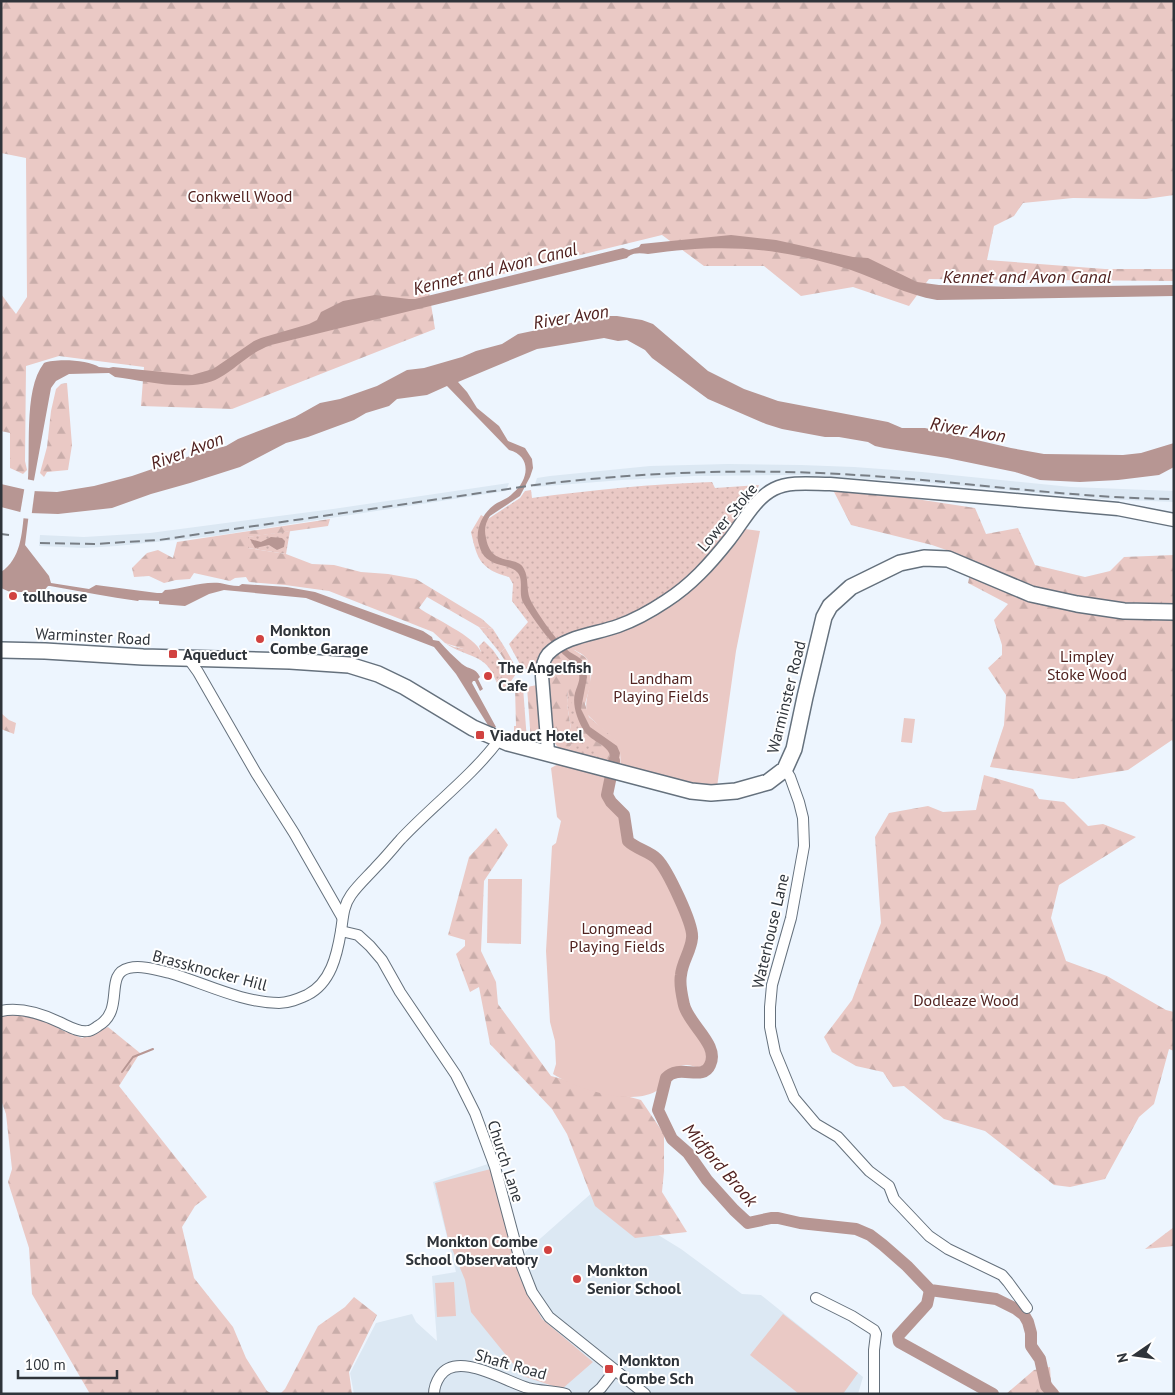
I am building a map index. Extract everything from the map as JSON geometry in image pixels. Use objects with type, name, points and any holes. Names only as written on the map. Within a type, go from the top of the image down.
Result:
[{"type":"highway","name":"Warminster Road","points":[[1,650],[339,664],[378,674],[405,686],[493,741],[548,752],[691,791],[711,793],[736,791],[768,782],[785,769],[794,749],[824,617],[830,606],[851,587],[900,564],[924,558],[948,559],[1031,594],[1077,604],[1124,611],[1174,612]]},
{"type":"main road","name":"Lower Stoke","points":[[548,752],[542,676],[548,654],[558,647],[628,622],[666,601],[703,571],[759,500],[775,488],[786,485],[830,484],[958,494],[1118,509],[1174,520]]},
{"type":"street","points":[[188,658],[294,833],[342,917]]},
{"type":"street","name":"Brassknocker Hill","points":[[1,1011],[14,1010],[35,1013],[74,1028],[88,1031],[104,1023],[111,1015],[114,1006],[116,979],[122,971],[127,968],[136,967],[171,973],[260,1002],[287,1002],[311,993],[322,984],[330,973],[341,931],[342,917],[351,895],[401,838],[482,762],[493,741]]},
{"type":"street","name":"Waterhouse Lane","points":[[785,769],[790,777],[803,818],[804,846],[791,918],[772,985],[770,1027],[775,1052],[794,1098],[816,1124],[838,1137],[869,1171],[889,1186],[894,1199],[929,1236],[948,1249],[1002,1276],[1027,1308]]},
{"type":"street","name":"Church Lane","points":[[341,931],[358,936],[382,960],[400,992],[456,1075],[496,1166],[521,1264],[540,1306],[558,1326],[645,1394]]},
{"type":"street","points":[[816,1298],[852,1316],[874,1330],[876,1334],[874,1394]]},
{"type":"street","name":"Shaft Road","points":[[434,1394],[434,1387],[444,1370],[455,1365],[479,1369],[528,1388],[566,1394]]},
{"type":"street","points":[[598,1392],[614,1370]]},
{"type":"shaded area","points":[[731,235],[776,240],[853,257],[868,258],[917,282],[939,285],[1019,287],[1174,285],[1174,296],[937,300],[904,291],[825,262],[775,252],[726,248],[634,254],[627,258],[271,345],[256,352],[219,378],[196,385],[168,385],[115,377],[109,373],[69,374],[56,381],[51,388],[32,491],[57,492],[94,486],[132,476],[226,446],[238,439],[295,417],[320,403],[340,399],[377,386],[407,370],[424,368],[462,357],[502,344],[518,334],[604,316],[642,320],[653,324],[708,371],[744,389],[778,401],[888,422],[902,428],[925,428],[1044,454],[1123,455],[1141,453],[1174,443],[1174,467],[1159,475],[1118,480],[1080,482],[1040,480],[1015,472],[947,458],[884,448],[868,442],[782,429],[708,399],[652,358],[645,350],[627,340],[618,341],[604,338],[537,349],[458,382],[477,408],[499,426],[508,441],[525,448],[532,459],[533,468],[520,496],[490,516],[485,527],[486,538],[489,547],[498,557],[521,565],[526,572],[530,599],[541,617],[561,644],[584,662],[587,677],[581,709],[590,727],[617,746],[620,753],[616,771],[610,769],[610,754],[607,749],[587,735],[577,716],[574,702],[579,678],[577,668],[536,623],[524,604],[517,572],[489,560],[483,554],[478,541],[478,530],[482,519],[492,506],[510,496],[518,488],[525,475],[525,463],[522,457],[509,450],[447,386],[427,395],[397,399],[389,406],[366,413],[354,420],[286,443],[240,467],[112,508],[58,514],[29,513],[25,545],[49,576],[51,583],[89,589],[96,585],[157,593],[162,593],[165,590],[213,583],[236,586],[242,584],[287,587],[315,592],[423,631],[432,637],[433,640],[439,641],[462,664],[478,674],[480,677],[478,679],[483,689],[480,691],[475,681],[472,683],[496,727],[491,730],[456,674],[434,647],[306,598],[224,590],[209,594],[185,606],[159,604],[159,601],[138,601],[50,586],[43,592],[10,592],[1,588],[1,572],[8,567],[17,553],[24,513],[1,507],[1,484],[27,490],[30,406],[37,375],[44,363],[72,360],[99,367],[192,375],[213,369],[254,341],[309,324],[317,320],[321,312],[343,301],[375,295],[415,299],[623,248],[629,250],[639,247],[641,244]]},
{"type":"shaded area","points":[[728,464],[854,467],[1071,487],[1174,491],[1174,502],[1101,499],[919,482],[799,475],[694,476],[534,487],[537,478],[550,476],[650,466]]},
{"type":"shaded area","points":[[509,483],[506,491],[214,536],[84,548],[39,546],[40,535],[84,537],[150,533]]},
{"type":"shaded area","points":[[271,537],[282,538],[285,541],[284,547],[277,550],[269,545],[255,548],[250,539],[261,542]]},
{"type":"shaded area","name":"Monkton Senior School","points":[[491,1163],[514,1257],[524,1253],[603,1183],[655,1233],[681,1249],[742,1294],[761,1295],[863,1377],[858,1394],[354,1394],[350,1373],[376,1323],[412,1314],[416,1322],[437,1341],[432,1276],[456,1272],[433,1182]]},
{"type":"green space","name":"Conkwell Wood","points":[[1,1],[1174,1],[1174,195],[1146,199],[1073,198],[1023,203],[1014,216],[994,226],[987,260],[1105,269],[1174,269],[1174,281],[929,279],[909,306],[853,287],[801,296],[764,266],[704,266],[662,235],[429,292],[435,329],[232,409],[141,406],[144,367],[59,356],[26,366],[25,461],[27,470],[23,474],[10,468],[10,433],[1,431],[1,294],[16,314],[27,297],[26,158],[1,153]]},
{"type":"green space","points":[[67,383],[72,445],[68,470],[47,472],[44,477],[40,473],[47,447],[51,411],[56,389],[61,384]]},
{"type":"green space","points":[[712,482],[715,488],[759,485],[753,502],[693,577],[655,604],[538,670],[522,668],[509,644],[528,622],[512,601],[513,584],[509,577],[499,574],[486,566],[478,556],[471,532],[481,515],[488,519],[520,498],[525,491],[531,490],[532,498],[667,484]]},
{"type":"green space","name":"Limpley Stoke Wood","points":[[831,486],[975,508],[986,534],[1018,528],[1035,565],[1085,577],[1110,571],[1124,557],[1174,555],[1174,744],[1172,740],[1128,770],[1073,779],[990,767],[1004,725],[1006,695],[988,668],[1002,655],[1002,645],[994,620],[1008,604],[968,583],[970,574],[989,572],[958,554],[932,545],[851,525]]},
{"type":"green space","points":[[330,519],[328,526],[248,537],[248,548],[286,554],[312,564],[334,565],[361,572],[416,579],[482,619],[493,629],[479,627],[427,597],[419,608],[463,634],[481,652],[479,654],[445,643],[433,632],[329,591],[249,582],[246,577],[235,578],[230,581],[194,573],[190,579],[164,583],[149,576],[134,577],[132,568],[147,553],[158,550],[173,558],[177,542]]},
{"type":"green space","name":"Landham Playing Fields","points":[[745,529],[760,531],[736,651],[717,787],[699,787],[620,767],[621,759],[617,743],[588,715],[586,708],[591,677],[589,662],[568,646],[604,636],[714,567]]},
{"type":"green space","points":[[290,531],[286,554],[248,548],[247,537]]},
{"type":"green space","points":[[479,627],[493,629],[505,648],[500,653]]},
{"type":"green space","points":[[484,641],[493,650],[506,669],[496,681],[487,665],[481,660],[445,643],[454,647],[481,652],[479,646]]},
{"type":"green space","points":[[568,646],[585,657],[589,662],[591,683],[585,704],[589,717],[613,737],[621,748],[620,767],[604,763],[580,733],[568,690],[567,704],[573,742],[566,753],[560,750],[554,742],[546,673],[554,657]]},
{"type":"green space","points":[[505,648],[518,671],[507,687],[500,688],[496,681],[509,667],[500,653]]},
{"type":"green space","points":[[537,685],[543,738],[540,744],[531,742],[527,687]]},
{"type":"green space","points":[[515,687],[523,687],[527,741],[514,737],[514,726],[516,726]]},
{"type":"green space","points":[[568,688],[604,763],[566,753],[573,742],[567,704]]},
{"type":"green space","points":[[1,713],[16,723],[14,734],[1,729]]},
{"type":"green space","points":[[904,718],[915,719],[912,743],[901,742]]},
{"type":"green space","name":"Longmead Playing Fields","points":[[560,763],[605,777],[604,800],[621,818],[628,848],[636,852],[645,853],[659,862],[693,933],[682,963],[678,982],[679,992],[685,1014],[701,1039],[708,1054],[708,1059],[700,1067],[684,1065],[665,1073],[659,1089],[649,1094],[636,1097],[621,1097],[606,1094],[576,1085],[553,1074],[556,1064],[555,1041],[550,1022],[546,951],[552,846],[556,843],[561,821],[557,817],[551,768]]},
{"type":"green space","name":"Dodleaze Wood","points":[[984,775],[1033,789],[1039,799],[1064,802],[1088,826],[1103,824],[1136,837],[1059,885],[1051,918],[1066,961],[1107,976],[1166,1010],[1174,1012],[1174,1051],[1169,1049],[1154,1104],[1139,1117],[1105,1179],[1070,1187],[1054,1185],[985,1131],[944,1119],[904,1086],[893,1087],[883,1072],[856,1066],[832,1052],[824,1037],[852,1000],[881,923],[875,837],[889,813],[928,806],[943,812],[976,810]]},
{"type":"green space","points":[[496,828],[508,845],[484,881],[481,951],[496,982],[498,1004],[551,1076],[641,1100],[664,1134],[662,1192],[687,1232],[635,1238],[595,1206],[567,1134],[552,1109],[490,1044],[479,987],[470,992],[456,954],[465,946],[465,940],[448,935],[469,857]]},
{"type":"green space","points":[[488,879],[522,879],[521,944],[487,943]]},
{"type":"green space","points":[[15,1013],[43,1020],[82,1038],[108,1027],[140,1053],[119,1086],[207,1197],[195,1206],[182,1227],[194,1278],[233,1327],[246,1358],[267,1391],[273,1394],[90,1394],[32,1294],[29,1248],[8,1182],[12,1169],[6,1114],[1,1100],[1,1015]]},
{"type":"green space","points":[[491,1169],[520,1278],[542,1319],[593,1362],[562,1389],[523,1376],[471,1312],[465,1280],[448,1239],[435,1183]]},
{"type":"green space","points":[[1174,1227],[1174,1246],[1145,1249]]},
{"type":"green space","points":[[454,1282],[456,1316],[437,1317],[435,1283]]},
{"type":"green space","points":[[354,1297],[377,1315],[349,1372],[352,1394],[280,1394],[285,1389],[318,1326],[345,1307]]},
{"type":"green space","points":[[783,1314],[858,1373],[843,1394],[799,1394],[750,1355]]},
{"type":"green space","points":[[1050,1367],[1051,1382],[1061,1394],[1006,1394],[1034,1370]]},
{"type":"pier","points":[[26,479],[36,481],[31,519],[21,518],[20,514]]},
{"type":"waterway","name":"Midford Brook","points":[[614,761],[607,795],[624,815],[628,841],[657,859],[679,897],[689,922],[692,938],[682,970],[680,982],[682,994],[687,1012],[711,1050],[712,1058],[707,1070],[696,1073],[677,1072],[666,1078],[658,1110],[672,1139],[688,1153],[707,1180],[748,1223],[778,1218],[800,1223],[856,1229],[870,1235],[883,1245],[930,1290],[996,1299],[1016,1309],[1024,1315],[1028,1322],[1031,1333],[1031,1346],[1040,1359],[1046,1386],[1053,1394]]},
{"type":"waterway","points":[[122,1072],[133,1057],[153,1049]]},
{"type":"waterway","name":"Midford Brook","points":[[930,1290],[927,1304],[898,1336],[899,1342],[993,1394]]},
{"type":"railway","points":[[40,543],[94,544],[159,540],[535,485],[615,477],[696,472],[856,475],[1054,493],[1174,499]]},
{"type":"railway","points":[[1,534],[9,535]]},
{"type":"place","name":"tollhouse","points":[[13,596]]},
{"type":"place","name":"Monkton Combe Garage","points":[[260,639]]},
{"type":"place","name":"Aqueduct","points":[[173,654]]},
{"type":"place","name":"The Angelfish Cafe","points":[[488,676]]},
{"type":"place","name":"Viaduct Hotel","points":[[480,735]]},
{"type":"place","name":"Monkton Combe School Observatory","points":[[548,1250]]},
{"type":"place","name":"Monkton Senior School","points":[[577,1279]]},
{"type":"place","name":"Monkton Combe Sch","points":[[609,1369]]},
{"type":"water label","name":"Kennet and Avon Canal","points":[[495,269]]},
{"type":"water label","name":"Kennet and Avon Canal","points":[[1027,277]]},
{"type":"water label","name":"River Avon","points":[[571,317]]},
{"type":"water label","name":"River Avon","points":[[968,430]]},
{"type":"water label","name":"River Avon","points":[[187,451]]}]
